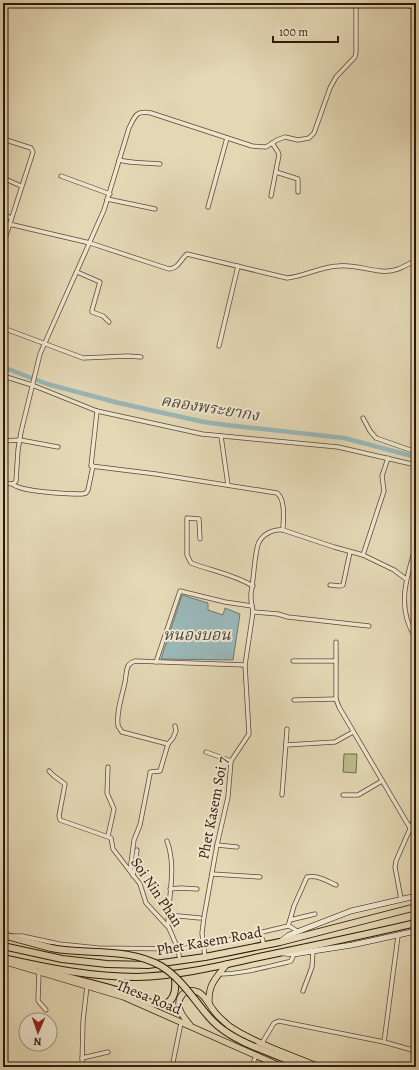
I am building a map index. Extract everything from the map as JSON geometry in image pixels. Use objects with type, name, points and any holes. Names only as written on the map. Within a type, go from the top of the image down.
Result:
[{"type":"highway","name":"Phet Kasem Road","points":[[3,946],[62,959],[107,964],[148,965],[205,957],[280,942],[416,906]]},
{"type":"highway","name":"Phet Kasem Road","points":[[3,958],[60,970],[96,975],[138,977],[181,974],[416,923]]},
{"type":"highway","points":[[6,936],[51,948],[82,952],[114,953],[142,958],[162,967],[183,985],[221,1029],[255,1047],[305,1067]]},
{"type":"highway","points":[[24,962],[52,973],[116,989],[158,1005],[164,1004],[173,996],[175,989],[175,978]]},
{"type":"main road","points":[[280,942],[289,935],[351,911],[416,895]]},
{"type":"main road","points":[[278,953],[294,954],[352,945],[416,931]]},
{"type":"main road","name":"Thesa Road","points":[[3,961],[124,998],[282,1067]]},
{"type":"main road","points":[[209,1003],[210,986],[227,964]]},
{"type":"main road","points":[[192,1027],[183,1017],[178,1004],[179,998],[183,993],[191,991],[198,992],[203,996],[219,1017],[230,1026],[262,1043],[319,1067]]},
{"type":"street","points":[[12,484],[16,481],[18,450],[35,370],[48,334],[90,243],[110,194],[129,128],[134,118],[138,113],[151,113],[252,146],[266,147],[285,137],[304,140],[309,138],[314,133],[330,88],[336,77],[351,62],[356,52],[356,3]]},
{"type":"street","points":[[400,3],[416,8]]},
{"type":"street","points":[[208,207],[227,138]]},
{"type":"street","points":[[3,139],[33,150],[3,245]]},
{"type":"street","points":[[271,196],[279,155],[272,143]]},
{"type":"street","points":[[120,160],[131,163],[148,162],[160,164]]},
{"type":"street","points":[[276,172],[298,179],[298,192]]},
{"type":"street","points":[[61,176],[110,194]]},
{"type":"street","points":[[3,178],[21,186]]},
{"type":"street","points":[[107,199],[155,209]]},
{"type":"street","points":[[3,214],[11,218]]},
{"type":"street","points":[[9,224],[90,243],[169,269],[178,266],[187,254],[287,278],[325,267],[341,265],[353,265],[389,271],[399,269],[416,260]]},
{"type":"street","points":[[219,346],[238,266]]},
{"type":"street","points":[[77,272],[100,282],[92,312],[103,316],[109,322]]},
{"type":"street","points":[[3,328],[83,358],[141,357]]},
{"type":"street","points":[[3,376],[32,384],[97,411],[188,431],[221,436],[320,444],[352,449],[416,465]]},
{"type":"street","points":[[97,411],[91,466],[277,493],[281,496],[283,502],[283,530],[306,539],[363,555],[394,570],[406,579]]},
{"type":"street","points":[[363,418],[370,431],[376,438],[416,452]]},
{"type":"street","points":[[221,436],[228,486]]},
{"type":"street","points":[[3,441],[20,440],[58,447]]},
{"type":"street","points":[[363,555],[384,491],[382,476],[388,458]]},
{"type":"street","points":[[3,483],[33,490],[82,494],[86,493],[88,490],[94,466]]},
{"type":"street","points":[[200,539],[199,519],[187,518],[187,555],[191,563],[209,570],[240,578],[253,586]]},
{"type":"street","name":"Phet Kasem Soi 7","points":[[205,957],[202,933],[204,917],[217,845],[228,797],[231,761],[249,734],[245,665],[252,612],[251,600],[259,542],[270,532],[283,530]]},
{"type":"street","points":[[416,546],[406,579],[404,602],[405,615],[412,633],[416,638]]},
{"type":"street","points":[[330,584],[340,586],[343,585],[350,552]]},
{"type":"street","points":[[156,662],[180,591],[225,602],[252,606]]},
{"type":"street","points":[[252,612],[369,626]]},
{"type":"street","points":[[336,642],[336,700],[338,707],[410,828]]},
{"type":"street","points":[[168,744],[122,732],[118,726],[120,702],[126,682],[129,664],[136,661],[245,665]]},
{"type":"street","points":[[293,661],[336,661]]},
{"type":"street","points":[[294,700],[336,700]]},
{"type":"street","points":[[130,871],[134,840],[140,825],[150,772],[160,771],[168,744],[176,731],[175,726]]},
{"type":"street","points":[[282,795],[287,729]]},
{"type":"street","points":[[286,745],[335,742],[353,732]]},
{"type":"street","points":[[206,752],[231,761]]},
{"type":"street","points":[[49,771],[65,784],[59,816],[60,820],[110,837],[114,809],[107,793],[108,767]]},
{"type":"street","points":[[342,795],[358,795],[382,781]]},
{"type":"street","points":[[401,899],[395,867],[396,861],[416,815]]},
{"type":"street","name":"Soi Nin Phan","points":[[110,837],[113,849],[140,884],[146,903],[168,925],[178,949],[180,961]]},
{"type":"street","points":[[167,841],[170,850],[172,870],[168,925]]},
{"type":"street","points":[[217,845],[237,847]]},
{"type":"street","points":[[133,876],[137,850]]},
{"type":"street","points":[[212,874],[260,877]]},
{"type":"street","points":[[288,926],[294,906],[307,877],[314,876],[336,885]]},
{"type":"street","points":[[170,889],[198,889]]},
{"type":"street","points":[[290,920],[315,914]]},
{"type":"street","points":[[168,915],[200,918]]},
{"type":"street","points":[[6,936],[22,936],[59,944],[98,948],[178,949],[203,946],[288,926],[297,932]]},
{"type":"street","points":[[260,932],[264,945]]},
{"type":"street","points":[[384,1042],[398,936]]},
{"type":"street","points":[[303,991],[312,967],[313,951]]},
{"type":"street","points":[[219,974],[244,972],[288,962],[291,961],[294,954]]},
{"type":"street","points":[[39,973],[38,1000],[46,1010]]},
{"type":"street","points":[[80,1067],[82,1065],[83,1021],[87,986]]},
{"type":"street","points":[[262,1043],[274,1023],[279,1021],[384,1042],[416,1051]]},
{"type":"street","points":[[172,1067],[181,1023]]},
{"type":"street","points":[[82,1058],[108,1052]]},
{"type":"street","points":[[252,1067],[256,1055]]},
{"type":"green space","points":[[344,754],[357,754],[356,773],[343,772]]},
{"type":"water","name":"หนองบอน","points":[[182,595],[208,603],[208,610],[223,615],[225,608],[240,614],[233,660],[161,659]]},
{"type":"waterway","name":"คลองพระยากง","points":[[3,367],[47,384],[119,403],[204,422],[344,438],[416,457]]}]
